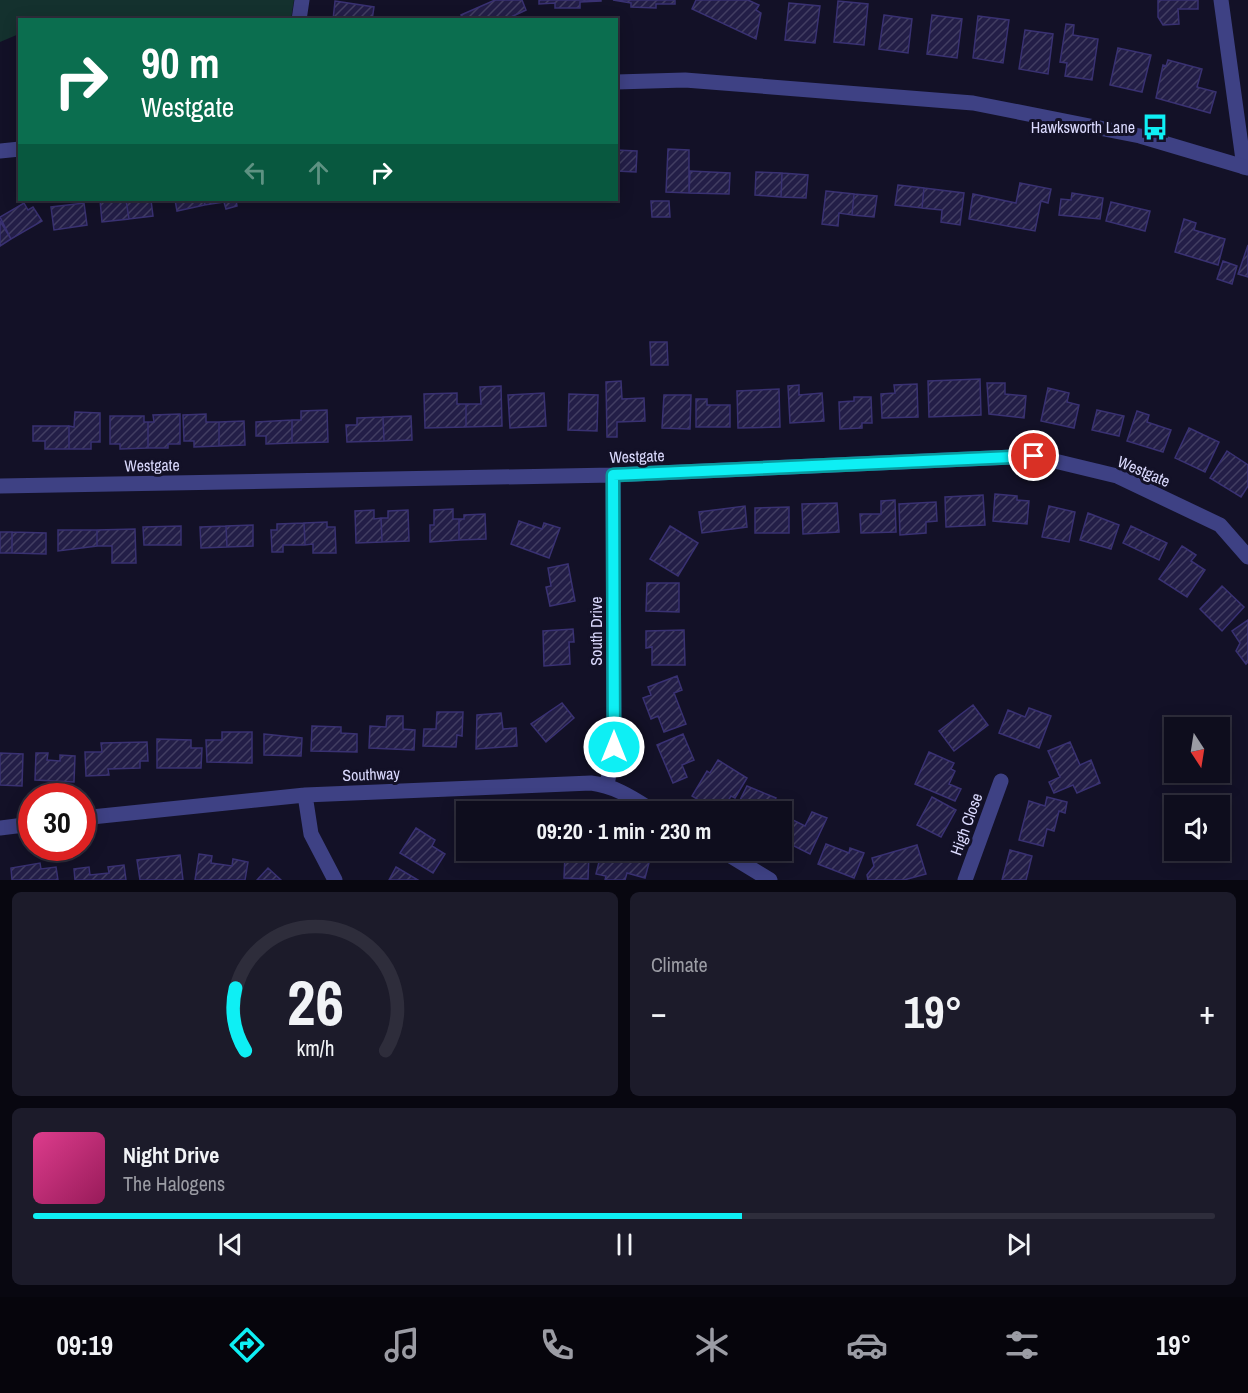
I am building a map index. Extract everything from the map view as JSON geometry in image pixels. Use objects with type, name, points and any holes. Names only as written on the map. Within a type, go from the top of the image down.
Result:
[{"type":"street","points":[[299,18],[302,0]]},
{"type":"street","points":[[618,82],[685,80],[973,103],[1140,136],[1246,167],[1221,0]]},
{"type":"street","points":[[0,151],[18,149]]},
{"type":"street","name":"Westgate","points":[[0,486],[613,475],[1034,456],[1127,481],[1220,525],[1248,557]]},
{"type":"street","name":"South Drive","points":[[607,785],[614,747],[613,475]]},
{"type":"street","name":"High Close","points":[[965,880],[1001,781]]},
{"type":"street","name":"Southway","points":[[96,817],[305,795],[591,783],[607,785],[635,801]]},
{"type":"street","points":[[305,795],[311,834],[335,880]]},
{"type":"street","points":[[0,828],[18,826]]},
{"type":"street","points":[[739,861],[770,880]]},
{"type":"green space","points":[[0,0],[294,0],[291,18],[18,18],[18,34],[0,42]]},
{"type":"building","points":[[495,0],[522,0],[526,10],[511,18],[462,18],[461,15]]},
{"type":"building","points":[[539,0],[601,1],[580,2],[580,8],[555,8],[555,3],[539,4]]},
{"type":"building","points":[[613,0],[675,0],[675,4],[656,4],[656,8],[631,7],[631,3]]},
{"type":"building","points":[[696,0],[748,0],[759,5],[756,10],[761,13],[756,39],[692,9]]},
{"type":"building","points":[[1158,0],[1198,0],[1198,9],[1178,9],[1179,24],[1163,25],[1158,17]]},
{"type":"building","points":[[335,1],[374,7],[372,18],[333,18]]},
{"type":"building","points":[[838,1],[868,4],[864,45],[834,42]]},
{"type":"building","points":[[789,3],[820,6],[815,43],[785,40]]},
{"type":"building","points":[[884,15],[912,19],[908,53],[879,49]]},
{"type":"building","points":[[932,15],[962,19],[957,58],[927,54]]},
{"type":"building","points":[[978,16],[1009,20],[1003,63],[973,58]]},
{"type":"building","points":[[1066,24],[1074,25],[1073,35],[1098,39],[1092,80],[1065,76],[1067,63],[1060,62]]},
{"type":"building","points":[[1025,30],[1053,34],[1048,74],[1019,69]]},
{"type":"building","points":[[1118,48],[1151,55],[1142,92],[1110,85]]},
{"type":"building","points":[[1168,60],[1202,69],[1197,87],[1216,92],[1210,113],[1156,98],[1163,65],[1166,66]]},
{"type":"building","points":[[668,149],[689,150],[689,193],[666,192]]},
{"type":"building","points":[[618,150],[637,151],[636,172],[618,171]]},
{"type":"building","points":[[690,171],[730,173],[729,194],[689,193]]},
{"type":"building","points":[[756,172],[782,173],[781,197],[755,195]]},
{"type":"building","points":[[782,173],[808,175],[806,198],[781,197]]},
{"type":"building","points":[[1020,183],[1051,189],[1048,203],[1041,201],[1035,231],[969,219],[973,194],[1016,203]]},
{"type":"building","points":[[898,185],[924,188],[922,208],[895,205]]},
{"type":"building","points":[[924,188],[964,193],[960,225],[941,222],[942,210],[922,208]]},
{"type":"building","points":[[826,191],[854,194],[852,215],[839,213],[838,226],[822,224]]},
{"type":"building","points":[[1072,193],[1103,198],[1100,219],[1059,215],[1061,199],[1071,200]]},
{"type":"building","points":[[854,194],[877,196],[874,217],[852,215]]},
{"type":"building","points":[[100,201],[126,201],[129,219],[102,222]]},
{"type":"building","points":[[126,201],[151,201],[153,216],[129,219]]},
{"type":"building","points":[[175,201],[204,201],[205,205],[177,211]]},
{"type":"building","points":[[204,201],[236,201],[237,206],[226,209],[224,202],[205,205]]},
{"type":"building","points":[[651,201],[669,201],[670,217],[652,217]]},
{"type":"building","points":[[1111,202],[1150,211],[1145,231],[1106,221]]},
{"type":"building","points":[[24,203],[28,210],[33,207],[42,221],[11,239],[0,217]]},
{"type":"building","points":[[84,203],[87,225],[54,230],[51,207]]},
{"type":"building","points":[[1184,219],[1196,223],[1194,230],[1225,239],[1218,265],[1175,252]]},
{"type":"building","points":[[0,221],[11,239],[0,246]]},
{"type":"building","points":[[1248,245],[1248,277],[1238,274]]},
{"type":"building","points":[[1223,261],[1237,266],[1232,284],[1217,279]]},
{"type":"building","points":[[650,342],[667,342],[668,365],[651,365]]},
{"type":"building","points":[[980,379],[981,415],[929,417],[928,381]]},
{"type":"building","points":[[621,381],[622,399],[644,398],[645,421],[617,422],[617,437],[607,437],[606,382]]},
{"type":"building","points":[[987,383],[1005,383],[1005,394],[1026,396],[1024,418],[989,414]]},
{"type":"building","points":[[917,384],[918,417],[882,418],[881,394],[895,393],[894,385]]},
{"type":"building","points":[[799,385],[799,395],[822,393],[824,421],[790,423],[788,386]]},
{"type":"building","points":[[501,386],[502,426],[466,427],[466,404],[481,404],[480,387]]},
{"type":"building","points":[[1048,388],[1069,393],[1067,402],[1079,405],[1074,428],[1041,421]]},
{"type":"building","points":[[779,389],[780,427],[738,428],[737,391]]},
{"type":"building","points":[[457,393],[457,404],[466,404],[466,427],[425,428],[424,394]]},
{"type":"building","points":[[544,393],[546,426],[510,428],[508,395]]},
{"type":"building","points":[[569,394],[598,395],[597,431],[568,430]]},
{"type":"building","points":[[664,395],[691,395],[690,429],[662,428]]},
{"type":"building","points":[[854,397],[871,397],[872,423],[862,423],[862,428],[840,429],[839,402],[854,401]]},
{"type":"building","points":[[696,399],[707,399],[707,405],[730,405],[730,427],[696,427]]},
{"type":"building","points":[[327,410],[328,442],[292,443],[292,420],[301,420],[301,411]]},
{"type":"building","points":[[1097,410],[1124,416],[1119,436],[1092,430]]},
{"type":"building","points":[[1137,411],[1149,415],[1147,422],[1171,430],[1163,452],[1127,441]]},
{"type":"building","points":[[75,412],[100,413],[100,442],[91,442],[91,449],[69,449],[69,426],[74,427]]},
{"type":"building","points":[[180,414],[180,444],[168,444],[168,448],[148,448],[148,422],[154,422],[153,415]]},
{"type":"building","points":[[206,414],[206,422],[219,422],[219,446],[194,447],[194,441],[184,441],[183,415]]},
{"type":"building","points":[[110,416],[144,416],[144,422],[148,422],[148,448],[120,449],[120,444],[110,444]]},
{"type":"building","points":[[411,416],[412,440],[384,441],[383,417]]},
{"type":"building","points":[[383,417],[384,441],[347,442],[346,425],[357,425],[357,418]]},
{"type":"building","points":[[292,420],[292,443],[266,444],[266,436],[256,436],[256,422]]},
{"type":"building","points":[[244,421],[245,445],[219,446],[219,422]]},
{"type":"building","points":[[33,426],[69,426],[69,449],[45,449],[45,441],[33,441]]},
{"type":"building","points":[[1189,428],[1219,442],[1205,472],[1175,458]]},
{"type":"building","points":[[1227,451],[1248,465],[1248,486],[1241,497],[1210,478]]},
{"type":"building","points":[[995,494],[1017,496],[1017,500],[1029,501],[1027,524],[993,521]]},
{"type":"building","points":[[983,495],[985,525],[946,527],[945,497]]},
{"type":"building","points":[[895,500],[896,532],[861,533],[860,514],[881,514],[881,501]]},
{"type":"building","points":[[936,502],[937,521],[926,522],[926,533],[900,535],[899,504]]},
{"type":"building","points":[[837,503],[839,532],[803,534],[802,504]]},
{"type":"building","points":[[745,506],[747,527],[702,533],[699,512]]},
{"type":"building","points":[[1049,506],[1075,512],[1069,542],[1042,537]]},
{"type":"building","points":[[789,507],[789,533],[755,533],[755,508]]},
{"type":"building","points":[[453,509],[453,519],[459,519],[459,540],[430,542],[430,525],[434,525],[434,510]]},
{"type":"building","points":[[374,510],[374,519],[381,518],[382,542],[356,543],[355,511]]},
{"type":"building","points":[[408,510],[409,541],[382,542],[381,518],[388,518],[388,511]]},
{"type":"building","points":[[1088,513],[1119,525],[1111,549],[1080,540]]},
{"type":"building","points":[[485,514],[486,539],[459,540],[459,519],[464,519],[464,515]]},
{"type":"building","points":[[519,521],[542,529],[544,523],[560,528],[549,558],[511,544]]},
{"type":"building","points":[[327,522],[327,527],[335,527],[336,553],[313,553],[313,544],[305,545],[304,523]]},
{"type":"building","points":[[304,523],[305,545],[283,545],[283,552],[272,552],[271,530],[277,530],[277,524]]},
{"type":"building","points":[[253,525],[253,546],[227,547],[226,526]]},
{"type":"building","points":[[181,526],[181,545],[144,545],[143,527]]},
{"type":"building","points":[[226,526],[227,547],[201,548],[200,527]]},
{"type":"building","points":[[670,526],[698,543],[678,576],[650,559]]},
{"type":"building","points":[[1131,526],[1167,543],[1159,560],[1123,543]]},
{"type":"building","points":[[135,529],[136,563],[112,563],[112,546],[97,546],[97,530]]},
{"type":"building","points":[[58,530],[97,530],[97,546],[58,551]]},
{"type":"building","points":[[0,532],[12,532],[12,553],[0,553]]},
{"type":"building","points":[[12,532],[46,533],[46,554],[12,553]]},
{"type":"building","points":[[1182,546],[1196,555],[1191,561],[1205,570],[1187,597],[1159,579]]},
{"type":"building","points":[[568,564],[575,601],[550,606],[546,587],[551,586],[548,568]]},
{"type":"building","points":[[647,583],[679,583],[679,612],[646,611]]},
{"type":"building","points":[[1222,586],[1244,607],[1222,631],[1200,609]]},
{"type":"building","points":[[1248,620],[1248,662],[1246,664],[1236,651],[1240,643],[1232,631]]},
{"type":"building","points":[[573,629],[574,642],[569,642],[570,664],[544,666],[543,631]]},
{"type":"building","points":[[684,630],[685,665],[652,665],[652,647],[646,648],[646,631]]},
{"type":"building","points":[[677,676],[682,690],[674,693],[686,724],[664,732],[658,716],[651,719],[643,698],[651,695],[648,687]]},
{"type":"building","points":[[562,703],[574,718],[546,742],[531,724]]},
{"type":"building","points":[[973,705],[988,725],[954,751],[939,731]]},
{"type":"building","points":[[1029,708],[1051,716],[1039,748],[999,733],[1008,710],[1025,717]]},
{"type":"building","points":[[437,712],[463,712],[462,736],[457,735],[456,747],[423,746],[424,729],[436,729]]},
{"type":"building","points":[[501,713],[503,729],[516,728],[517,746],[476,749],[477,715]]},
{"type":"building","points":[[387,716],[403,716],[403,729],[415,730],[414,750],[369,748],[370,726],[386,727]]},
{"type":"building","points":[[312,726],[341,727],[341,733],[357,734],[357,752],[311,751]]},
{"type":"building","points":[[222,732],[252,732],[252,763],[207,762],[206,740],[222,740]]},
{"type":"building","points":[[264,734],[302,738],[301,756],[264,755]]},
{"type":"building","points":[[683,734],[694,760],[682,765],[687,777],[673,783],[657,745]]},
{"type":"building","points":[[157,739],[191,740],[191,748],[202,748],[201,768],[157,768]]},
{"type":"building","points":[[147,742],[148,761],[140,761],[140,768],[108,769],[109,775],[86,776],[85,752],[102,752],[101,743]]},
{"type":"building","points":[[1070,742],[1080,765],[1091,760],[1100,783],[1077,793],[1073,785],[1054,793],[1049,782],[1060,777],[1048,751]]},
{"type":"building","points":[[929,752],[954,763],[951,769],[955,771],[949,784],[961,789],[955,801],[915,784]]},
{"type":"building","points":[[0,753],[23,754],[22,783],[18,783],[18,786],[0,785]]},
{"type":"building","points":[[36,753],[48,753],[47,760],[60,761],[60,755],[75,756],[74,782],[35,780]]},
{"type":"building","points":[[718,760],[747,778],[735,798],[731,796],[728,801],[700,801],[692,796],[707,771],[710,773]]},
{"type":"building","points":[[747,786],[776,798],[775,801],[740,801]]},
{"type":"building","points":[[932,797],[956,810],[941,837],[917,825]]},
{"type":"building","points":[[1047,797],[1067,802],[1065,813],[1059,811],[1054,831],[1047,829],[1043,846],[1019,840],[1029,801],[1045,806]]},
{"type":"building","points":[[812,812],[827,818],[810,854],[792,845],[792,820],[805,826]]},
{"type":"building","points":[[416,828],[435,840],[432,846],[445,854],[433,873],[400,853]]},
{"type":"building","points":[[826,844],[849,853],[850,848],[864,853],[854,878],[818,864]]},
{"type":"building","points":[[917,845],[926,874],[904,880],[868,880],[867,875],[874,866],[872,858]]},
{"type":"building","points":[[1010,850],[1032,856],[1026,880],[1002,880]]},
{"type":"building","points":[[199,854],[212,856],[211,863],[232,866],[233,859],[248,862],[245,880],[195,880]]},
{"type":"building","points":[[180,855],[183,880],[140,880],[137,860]]},
{"type":"building","points":[[565,861],[589,861],[588,879],[564,878]]},
{"type":"building","points":[[599,861],[649,861],[645,878],[627,873],[625,880],[605,880],[606,876],[596,874]]},
{"type":"building","points":[[40,863],[41,869],[56,867],[58,880],[12,880],[11,868]]},
{"type":"building","points":[[124,865],[126,880],[75,880],[74,869],[89,867],[90,875],[109,873],[108,867]]},
{"type":"building","points":[[396,867],[418,880],[389,880]]},
{"type":"building","points":[[268,868],[281,880],[257,880]]},
{"type":"place","name":"Hawksworth Lane","points":[[1155,127]]},
{"type":"route","points":[[614,747],[613,475],[1034,456]]}]
